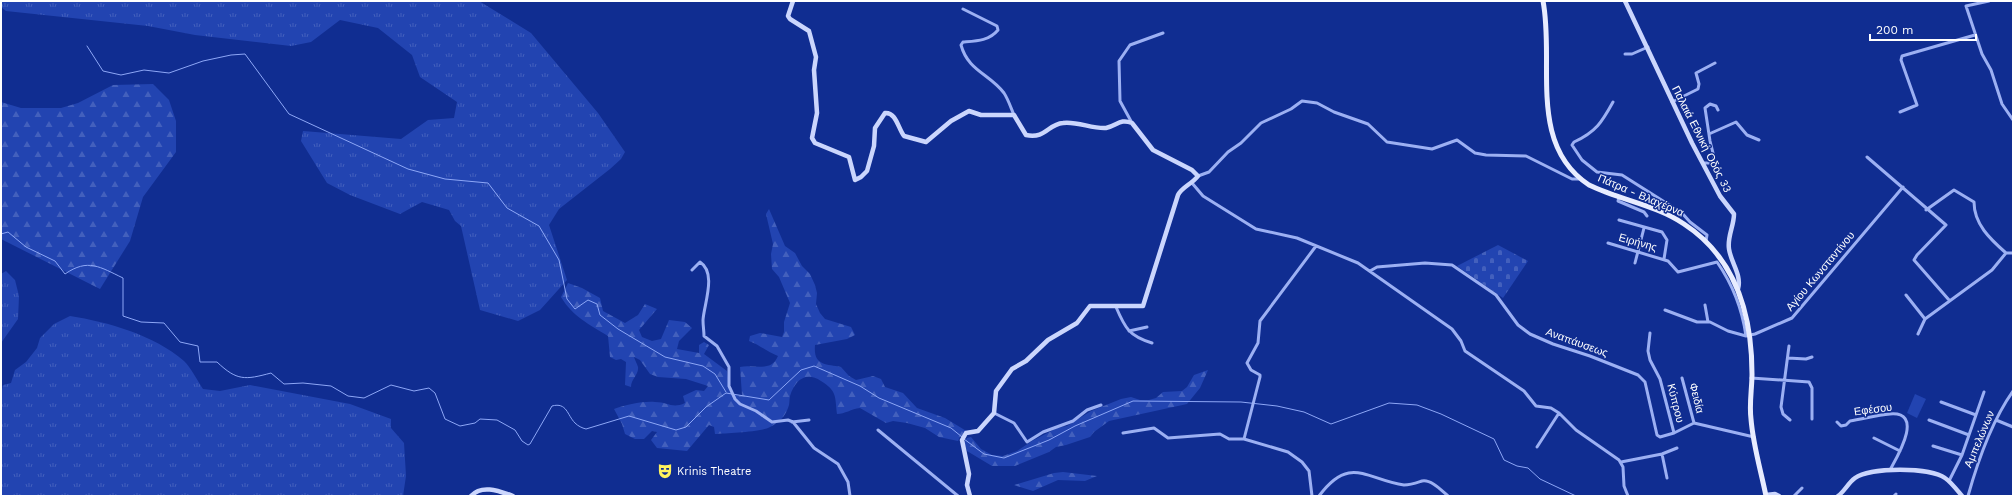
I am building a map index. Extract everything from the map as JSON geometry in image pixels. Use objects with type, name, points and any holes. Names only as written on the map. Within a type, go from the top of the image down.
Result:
[{"type":"main road","name":"Πάτρα - Βλαχέρνα","points":[[1543,1],[1546,31],[1548,117],[1559,150],[1566,163],[1582,179],[1598,189],[1675,218],[1706,241],[1723,261],[1738,289],[1747,314],[1752,378],[1751,418],[1766,496]]},
{"type":"street","points":[[793,1],[788,16],[790,20],[809,30],[816,57],[814,70],[817,114],[812,138],[815,143],[849,157],[855,180],[861,177],[866,171],[874,146],[875,128],[883,119],[885,113],[890,113],[894,116],[904,136],[923,142],[928,142],[951,121],[968,111],[981,115],[1014,115]]},
{"type":"street","name":"Παλαιά Εθνική Οδός 33","points":[[1624,1],[1648,47],[1672,102],[1720,196],[1734,214],[1728,244],[1731,258],[1739,279],[1738,289]]},
{"type":"street","points":[[1989,1],[1966,6],[1975,35],[1991,70],[2002,104],[2013,120]]},
{"type":"street","points":[[963,9],[997,26],[998,30],[994,35],[980,41],[964,42],[961,45],[964,54],[974,68],[1003,92],[1014,115],[1026,134],[1034,136],[1040,135],[1062,123],[1106,128],[1121,121],[1132,123]]},
{"type":"street","points":[[1163,33],[1130,45],[1119,61],[1120,100],[1132,123],[1153,150],[1192,170],[1198,176]]},
{"type":"street","points":[[1900,112],[1917,104],[1901,60],[1902,56],[1975,35]]},
{"type":"street","points":[[1625,54],[1632,54],[1648,47]]},
{"type":"street","points":[[1672,102],[1698,89],[1699,84],[1696,73],[1715,63]]},
{"type":"street","points":[[970,496],[967,485],[969,474],[963,436],[978,431],[994,413],[996,391],[1012,369],[1026,361],[1048,340],[1077,323],[1090,306],[1139,308],[1144,305],[1178,195],[1198,176],[1205,175],[1213,169],[1228,152],[1241,143],[1261,123],[1291,109],[1302,101],[1310,101],[1334,112],[1368,124],[1387,142],[1432,149],[1457,140],[1475,153],[1486,155],[1526,156],[1572,179],[1582,179]]},
{"type":"street","points":[[1614,102],[1601,124],[1586,136],[1574,142],[1572,145],[1582,160],[1598,172],[1622,175],[1682,213],[1690,222],[1707,235],[1706,241]]},
{"type":"street","points":[[1704,163],[1712,163],[1714,159],[1705,108],[1710,104],[1716,106],[1718,110]]},
{"type":"street","points":[[1709,134],[1736,122],[1747,135],[1759,140]]},
{"type":"street","points":[[1867,157],[1903,187],[1926,210],[1946,225],[1914,260],[1949,300]]},
{"type":"street","points":[[1192,183],[1203,196],[1256,230],[1297,238],[1358,263],[1370,270],[1452,329],[1461,341],[1465,351],[1524,391],[1536,406],[1551,408],[1559,413],[1576,430],[1621,462],[1662,454],[1677,448]]},
{"type":"street","name":"Αγίου Κωνσταντίνου","points":[[1748,335],[1795,316],[1903,187]]},
{"type":"street","points":[[1926,210],[1950,191],[1957,191],[1974,202],[1974,213],[1983,229],[2006,253],[2013,253]]},
{"type":"street","points":[[1619,197],[1618,201],[1644,212],[1647,216]]},
{"type":"street","points":[[1619,220],[1662,232],[1667,240],[1664,259],[1671,263],[1678,272],[1717,262],[1726,275],[1738,299],[1748,335],[1732,333],[1708,322],[1697,322],[1665,310]]},
{"type":"street","points":[[1635,263],[1644,228]]},
{"type":"street","name":"Ειρήνης","points":[[1608,243],[1664,259]]},
{"type":"street","points":[[1244,439],[1260,377],[1260,375],[1248,366],[1248,363],[1258,343],[1260,321],[1267,308],[1316,246]]},
{"type":"street","points":[[1918,334],[1925,319],[1992,270],[2006,253]]},
{"type":"street","points":[[692,270],[700,262],[703,264],[708,277],[703,320],[704,336],[717,346],[729,367],[729,386],[735,399],[740,404],[756,411],[772,422],[809,420]]},
{"type":"street","name":"Αναπάυσεως","points":[[1370,270],[1377,267],[1425,262],[1452,265],[1496,295],[1518,325],[1530,334],[1553,344],[1638,374],[1645,382],[1658,435],[1662,438],[1694,423]]},
{"type":"street","points":[[1906,295],[1925,319]]},
{"type":"street","points":[[1705,305],[1708,322]]},
{"type":"street","points":[[1116,307],[1129,331],[1135,338],[1152,343]]},
{"type":"street","points":[[1129,331],[1147,327]]},
{"type":"street","name":"Κύπρου","points":[[1650,333],[1648,351],[1650,360],[1660,378],[1674,433]]},
{"type":"street","points":[[1789,346],[1781,406],[1783,414],[1790,420]]},
{"type":"street","points":[[1788,358],[1806,359],[1812,357]]},
{"type":"street","name":"Φειδία","points":[[1682,378],[1694,423]]},
{"type":"street","points":[[1752,378],[1807,381],[1810,384],[1812,419]]},
{"type":"street","points":[[1949,481],[1962,455],[1984,392]]},
{"type":"street","name":"Αμπελώνων","points":[[1968,496],[1977,464],[1996,420],[2004,404],[2013,392]]},
{"type":"street","points":[[1941,402],[1976,415]]},
{"type":"street","points":[[994,413],[1014,423],[1027,442],[1043,432],[1073,421],[1087,410],[1101,405]]},
{"type":"street","points":[[1537,447],[1559,413]]},
{"type":"street","name":"Εφέσου","points":[[1837,422],[1841,426],[1846,425],[1850,421],[1888,414],[1900,416],[1906,421],[1908,426],[1906,435],[1890,470]]},
{"type":"street","points":[[1929,420],[1969,434]]},
{"type":"street","points":[[1996,420],[2013,427]]},
{"type":"street","points":[[792,422],[814,448],[838,464],[848,482],[850,496]]},
{"type":"street","points":[[1694,423],[1754,437]]},
{"type":"street","points":[[1122,433],[1154,428],[1168,438],[1220,434],[1229,439],[1244,439],[1285,451],[1302,462],[1310,473],[1312,496]]},
{"type":"street","points":[[878,430],[958,496]]},
{"type":"street","points":[[1874,438],[1900,451]]},
{"type":"street","points":[[1933,446],[1962,455]]},
{"type":"street","points":[[1662,454],[1667,478]]},
{"type":"street","points":[[1621,462],[1624,486],[1628,496]]},
{"type":"street","points":[[1842,495],[1858,476],[1890,470],[1924,470],[1945,477],[1962,496]]},
{"type":"street","points":[[1319,496],[1334,480],[1355,472],[1364,472],[1404,485],[1424,480],[1435,485],[1448,496]]},
{"type":"street","points":[[1794,496],[1802,488]]},
{"type":"street","points":[[471,496],[477,490],[484,489],[513,496]]},
{"type":"street","points":[[1766,496],[1775,494],[1779,496]]},
{"type":"green space","points":[[1,1],[479,1],[531,33],[598,113],[625,152],[621,159],[610,169],[559,209],[549,225],[567,280],[540,310],[518,321],[480,310],[461,226],[455,221],[449,210],[422,202],[400,214],[350,195],[327,183],[301,141],[303,131],[401,139],[428,120],[454,118],[457,102],[420,77],[412,55],[378,28],[340,20],[311,42],[291,46],[195,35],[148,26],[6,11],[1,7]]},
{"type":"green space","points":[[153,84],[169,100],[176,121],[176,152],[143,197],[130,241],[100,289],[1,239],[1,102],[21,108],[61,108],[78,103],[113,85]]},
{"type":"green space","points":[[769,209],[785,246],[795,253],[802,266],[810,274],[815,285],[817,293],[816,304],[820,313],[825,319],[851,327],[855,335],[847,339],[815,345],[816,357],[818,360],[822,363],[841,367],[849,376],[856,380],[873,376],[881,379],[885,387],[903,393],[917,408],[945,418],[968,432],[960,437],[958,441],[939,437],[925,428],[907,423],[893,421],[886,423],[860,408],[837,414],[833,391],[821,381],[811,377],[806,377],[798,382],[792,390],[789,406],[785,414],[776,424],[766,429],[715,434],[714,427],[709,425],[687,451],[657,448],[651,440],[657,432],[652,431],[644,439],[635,439],[625,434],[622,424],[614,409],[645,402],[681,405],[685,403],[683,396],[696,390],[704,391],[708,386],[686,379],[658,377],[650,374],[640,360],[634,357],[638,370],[631,387],[625,385],[626,362],[621,359],[616,360],[610,357],[608,336],[576,315],[561,297],[568,283],[582,288],[600,298],[603,311],[625,323],[638,315],[645,304],[657,309],[639,330],[642,337],[652,341],[661,339],[669,320],[685,322],[692,328],[679,341],[677,349],[699,353],[699,345],[704,342],[709,345],[704,354],[727,371],[730,392],[736,395],[742,395],[740,367],[767,366],[775,361],[778,356],[749,341],[750,336],[760,333],[782,337],[784,332],[784,322],[790,303],[779,277],[772,269],[771,254],[773,244],[766,214]]},
{"type":"green space","points":[[1498,245],[1528,261],[1503,298],[1457,266]]},
{"type":"green space","points":[[6,271],[15,280],[19,296],[18,319],[1,343],[1,274]]},
{"type":"green space","points":[[70,316],[115,326],[159,344],[184,361],[203,389],[220,391],[250,385],[350,404],[391,419],[391,428],[404,443],[406,476],[403,496],[1,496],[1,394],[3,385],[11,383],[15,370],[26,362],[37,348],[40,338],[54,324]]},
{"type":"green space","points":[[1208,370],[1200,388],[1187,404],[1109,421],[1094,432],[1090,437],[1056,447],[1049,452],[1015,466],[992,466],[967,451],[964,442],[967,438],[971,437],[981,449],[992,455],[1003,456],[1017,451],[1057,428],[1067,426],[1091,411],[1121,399],[1131,397],[1140,400],[1149,400],[1156,398],[1163,392],[1182,391],[1187,387],[1194,375]]},
{"type":"green space","points":[[1915,394],[1926,399],[1917,418],[1907,413]]},
{"type":"green space","points":[[1063,472],[1097,476],[1085,481],[1058,480],[1033,491],[1014,485],[1054,473]]},
{"type":"waterway","points":[[87,46],[103,71],[121,75],[144,70],[169,73],[203,61],[231,55],[245,54],[289,114],[408,169],[445,179],[488,183],[507,208],[539,226],[559,260],[567,299],[575,309],[588,300],[597,304],[600,315],[618,329],[665,357],[703,366],[715,374],[726,392]]},
{"type":"waterway","points":[[1,234],[8,232],[26,247],[55,261],[65,274],[73,269],[87,265],[107,270],[123,278],[123,316],[141,322],[164,323],[180,342],[198,346],[200,362],[217,362],[236,376],[248,378],[271,373],[284,384],[303,383],[331,386],[348,396],[364,398],[391,385],[414,391],[429,388],[435,393],[445,419],[460,426],[475,423],[480,419],[497,420],[515,430],[522,441],[528,445],[552,406],[557,405],[564,408],[575,423],[586,429],[629,416],[676,430],[686,427],[706,407],[726,393],[769,400],[801,370],[814,366],[860,386],[879,398],[951,428],[962,437]]},
{"type":"waterway","points":[[964,439],[984,454],[1004,458],[1049,440],[1075,426],[1133,401],[1241,402],[1277,406],[1304,412],[1331,424],[1389,403],[1417,405],[1441,414],[1494,439],[1504,460],[1517,466],[1528,468],[1540,479],[1576,496]]},
{"type":"place","name":"Krinis Theatre","points":[[665,471]]}]
